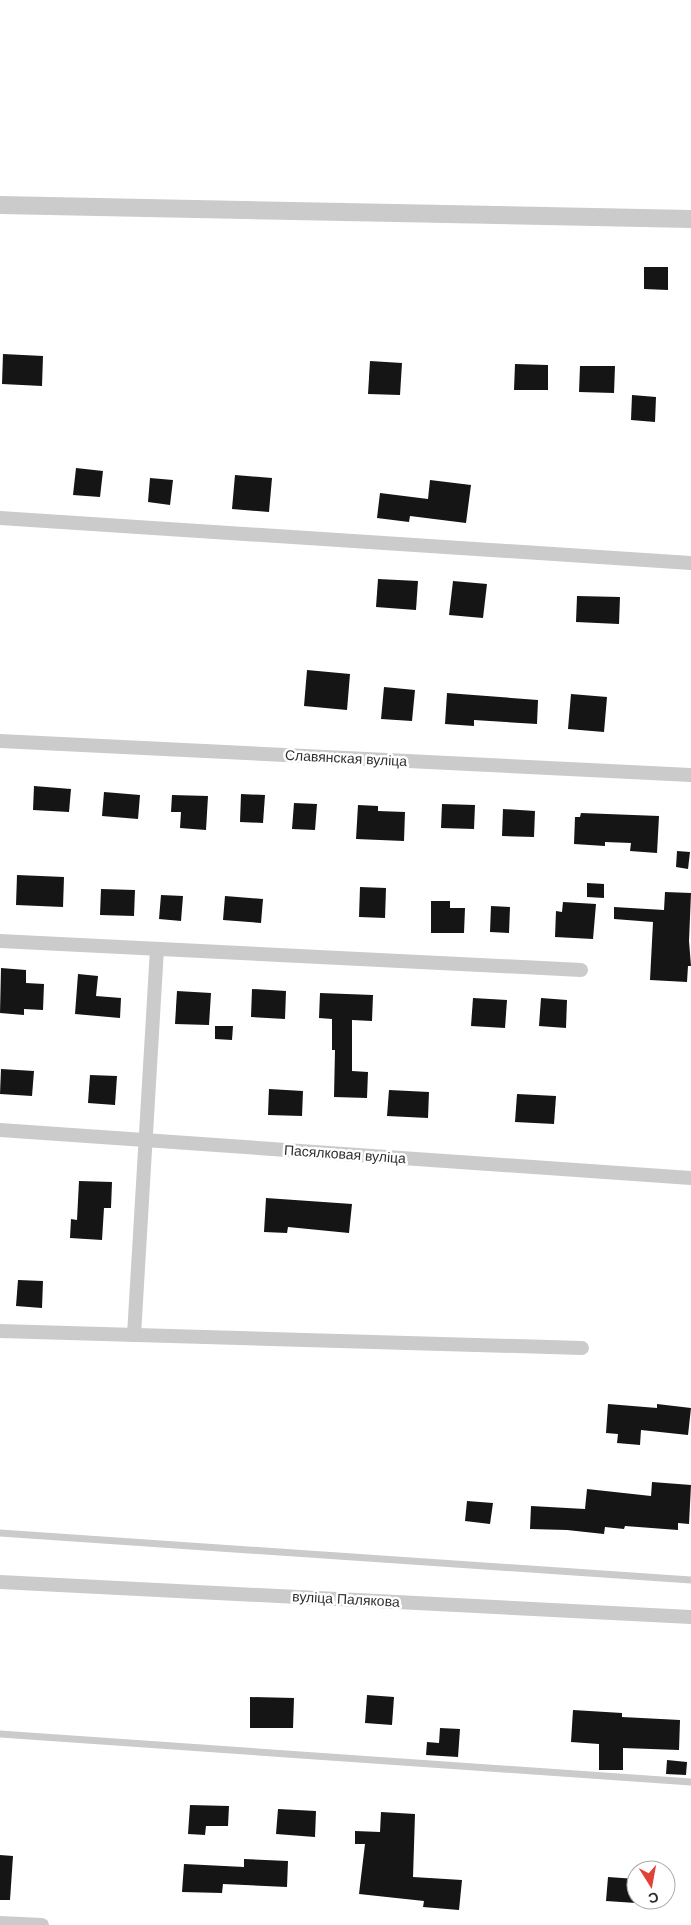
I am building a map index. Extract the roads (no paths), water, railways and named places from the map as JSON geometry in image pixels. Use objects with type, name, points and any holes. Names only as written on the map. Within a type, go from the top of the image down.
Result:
[{"type":"street","points":[[0,205],[691,219]]},
{"type":"street","points":[[0,518],[691,563]]},
{"type":"street","name":"Славянская вуліца","points":[[0,740],[691,776]]},
{"type":"street","points":[[0,940],[581,970]]},
{"type":"street","points":[[134,1335],[157,948]]},
{"type":"street","name":"Пасялковая вуліца","points":[[0,1130],[691,1178]]},
{"type":"street","points":[[0,1331],[582,1348]]},
{"type":"street","name":"вуліца Палякова","points":[[0,1582],[691,1617]]},
{"type":"street","points":[[0,1922],[42,1925]]},
{"type":"lane","points":[[0,1533],[691,1580]]},
{"type":"lane","points":[[0,1734],[691,1782]]}]
